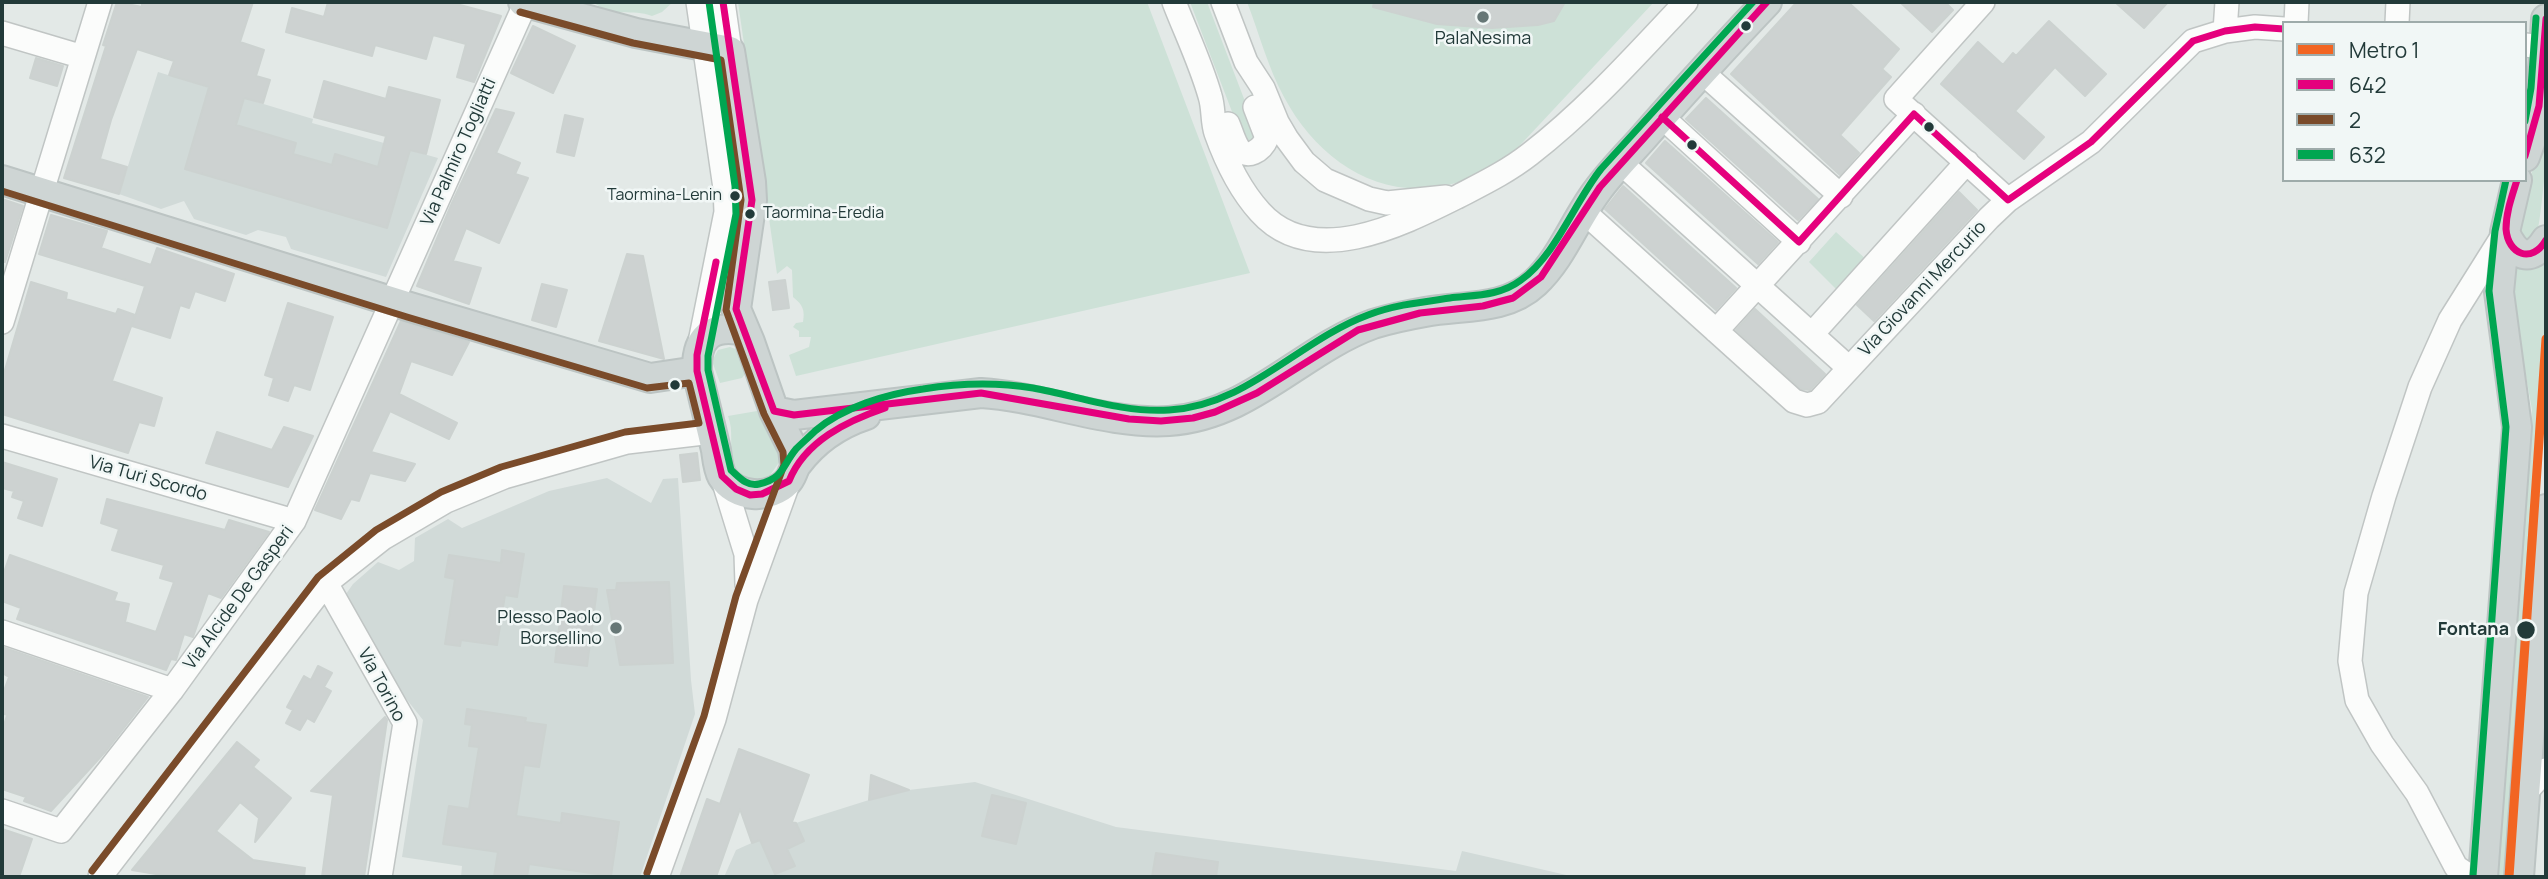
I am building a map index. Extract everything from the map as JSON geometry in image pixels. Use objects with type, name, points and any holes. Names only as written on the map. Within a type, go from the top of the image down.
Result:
[{"type":"main road","points":[[525,2],[592,22],[717,48],[751,191],[750,222],[736,309],[774,411],[793,449],[792,474]]},
{"type":"main road","points":[[774,411],[794,415],[981,394],[1009,395],[1108,416],[1142,420],[1194,418],[1225,409],[1250,396],[1358,330],[1376,323],[1425,312],[1492,304],[1511,299],[1536,282],[1598,190],[1767,2]]},
{"type":"main road","points":[[2527,151],[2541,97],[2539,37]]},
{"type":"main road","points":[[2,180],[391,301],[650,377],[697,371]]},
{"type":"main road","points":[[2483,877],[2517,426],[2499,292],[2505,232],[2517,182]]},
{"type":"main road","points":[[2505,232],[2509,244],[2517,252],[2530,255],[2538,252],[2546,240]]},
{"type":"main road","points":[[745,331],[729,328],[712,332],[700,342],[697,355],[697,371],[722,476],[736,489],[750,495],[762,494],[792,474],[814,445],[839,426],[896,405]]},
{"type":"main road","points":[[2518,877],[2546,509]]},
{"type":"street","points":[[2,322],[100,2]]},
{"type":"street","name":"Via Palmiro Togliatti","points":[[391,301],[525,2]]},
{"type":"street","points":[[698,2],[717,48]]},
{"type":"street","points":[[700,342],[726,212],[717,48],[723,2]]},
{"type":"street","points":[[1174,2],[1211,98],[1228,125],[1237,148],[1243,153],[1251,153],[1264,146],[1267,138],[1250,93],[1246,62]]},
{"type":"street","points":[[1223,2],[1246,62],[1263,88],[1277,122],[1304,162],[1325,180],[1349,192],[1387,203],[1459,196]]},
{"type":"street","points":[[1211,98],[1215,131],[1235,177],[1261,214],[1292,233],[1328,239],[1367,236],[1419,218],[1506,172],[1552,136],[1630,62],[1686,2]]},
{"type":"street","points":[[1983,2],[1896,99],[2008,200]]},
{"type":"street","points":[[2225,31],[2228,2]]},
{"type":"street","points":[[2296,21],[2297,2]]},
{"type":"street","points":[[2397,21],[2398,2]]},
{"type":"street","name":"Via Giovanni Mercurio","points":[[1716,331],[1794,401],[1807,405],[1818,402],[2008,200],[2091,142],[2193,41],[2225,31],[2255,27],[2282,29]]},
{"type":"street","points":[[2,33],[83,57]]},
{"type":"street","points":[[1702,72],[1841,196]]},
{"type":"street","points":[[1583,211],[1716,331],[1914,114]]},
{"type":"street","points":[[1661,117],[1798,242]]},
{"type":"street","points":[[1812,334],[1967,162]]},
{"type":"street","points":[[1621,163],[1849,368]]},
{"type":"street","points":[[2471,877],[2456,867],[2417,793],[2382,744],[2357,700],[2350,661],[2357,593],[2384,496],[2420,387],[2450,320],[2505,232]]},
{"type":"street","name":"Via Alcide De Gasperi","points":[[2,811],[61,831],[172,690],[295,521],[391,301]]},
{"type":"street","points":[[100,877],[326,583],[383,538],[446,501],[504,477],[627,442],[712,432]]},
{"type":"street","name":"Via Turi Scordo","points":[[2,436],[295,521]]},
{"type":"street","points":[[657,877],[714,719],[746,600],[792,474]]},
{"type":"street","points":[[722,476],[746,554],[746,600]]},
{"type":"street","name":"Via Torino","points":[[326,583],[405,723],[380,877]]},
{"type":"street","points":[[2,632],[172,690]]},
{"type":"street","points":[[2525,793],[2546,770]]},
{"type":"shaded area","points":[[158,72],[313,119],[312,123],[438,158],[386,277],[291,249],[286,237],[258,230],[246,235],[194,219],[184,201],[161,209],[119,194]]},
{"type":"shaded area","points":[[607,478],[651,503],[663,479],[678,478],[695,714],[640,877],[461,877],[462,866],[402,857],[423,720],[400,691],[356,617],[346,594],[353,584],[378,562],[399,570],[414,561],[415,538],[448,519],[462,528],[549,491]]},
{"type":"shaded area","points":[[975,782],[1116,827],[1456,871],[1462,851],[1575,877],[724,877],[736,850],[796,823],[909,790]]},
{"type":"green space","points":[[593,2],[673,2],[662,12],[652,16],[616,12]]},
{"type":"green space","points":[[738,2],[1147,2],[1250,273],[796,376],[789,355],[809,347],[811,337],[799,337],[799,331],[793,327],[796,323],[803,322],[804,314],[803,308],[793,297],[792,270],[787,266],[777,274]]},
{"type":"green space","points":[[1190,2],[1207,2],[1259,138],[1256,144],[1244,143]]},
{"type":"green space","points":[[1247,2],[1654,2],[1510,156],[1467,179],[1425,188],[1400,187],[1375,181],[1332,157],[1314,139],[1278,86]]},
{"type":"green space","points":[[2546,131],[2544,183],[2537,235],[2532,242],[2520,240],[2524,198]]},
{"type":"green space","points":[[1836,232],[1868,261],[1840,293],[1809,262]]},
{"type":"green space","points":[[2546,260],[2546,330],[2505,877],[2497,877],[2532,410],[2512,297],[2514,264],[2531,270]]},
{"type":"green space","points":[[730,347],[741,351],[745,374],[742,378],[720,383],[712,361],[718,350]]},
{"type":"green space","points":[[757,411],[774,442],[780,461],[769,477],[752,480],[742,476],[735,468],[728,416]]},
{"type":"building","points":[[117,2],[142,7],[142,2],[253,2],[240,42],[264,50],[256,76],[270,80],[263,103],[244,98],[236,125],[296,143],[293,154],[332,165],[335,154],[378,167],[386,136],[314,117],[324,81],[386,99],[389,87],[440,100],[426,154],[410,150],[387,228],[185,169],[209,87],[169,75],[174,61],[137,49],[100,159],[127,167],[119,194],[64,178],[106,46],[103,45]]},
{"type":"building","points":[[328,2],[449,2],[501,16],[474,82],[457,77],[466,44],[433,35],[426,59],[375,45],[372,56],[286,32],[292,8],[324,17]]},
{"type":"building","name":"PalaNesima","points":[[1374,2],[1565,2],[1554,21],[1538,25],[1492,28],[1437,24],[1373,7]]},
{"type":"building","points":[[1797,2],[1848,2],[1899,49],[1882,69],[1891,77],[1840,135],[1859,153],[1840,175],[1731,74]]},
{"type":"building","points":[[1900,2],[1945,2],[1953,10],[1932,32]]},
{"type":"building","points":[[2115,2],[2168,2],[2144,28]]},
{"type":"building","points":[[2049,21],[2106,74],[2085,96],[2055,67],[2015,111],[2044,137],[2024,159],[1941,84],[1978,42],[2003,65],[2013,53],[2016,56]]},
{"type":"building","points":[[533,26],[575,46],[553,93],[511,73]]},
{"type":"building","points":[[36,58],[63,66],[57,86],[30,78]]},
{"type":"building","points":[[1706,98],[1818,199],[1798,220],[1686,119]]},
{"type":"building","points":[[496,109],[514,113],[496,153],[520,163],[515,174],[528,178],[499,243],[466,228],[453,261],[481,268],[469,304],[417,286]]},
{"type":"building","points":[[565,115],[583,119],[574,156],[557,152]]},
{"type":"building","points":[[1665,141],[1778,242],[1758,264],[1646,163]]},
{"type":"building","points":[[1623,186],[1736,288],[1716,310],[1605,209]]},
{"type":"building","points":[[1959,192],[1977,210],[1874,321],[1857,305]]},
{"type":"building","points":[[2,199],[23,206],[5,262],[2,262]]},
{"type":"building","points":[[51,215],[107,231],[101,248],[151,265],[157,248],[234,274],[225,301],[195,291],[189,308],[180,305],[170,338],[132,326],[145,286],[39,254]]},
{"type":"building","points":[[627,254],[643,256],[664,359],[599,341]]},
{"type":"building","points":[[785,280],[789,308],[773,310],[769,282]]},
{"type":"building","points":[[31,282],[67,293],[66,299],[116,314],[118,309],[135,315],[112,381],[162,398],[154,426],[139,422],[128,453],[2,414],[2,380]]},
{"type":"building","points":[[542,284],[567,290],[556,327],[532,320]]},
{"type":"building","points":[[288,303],[333,317],[310,390],[294,385],[288,401],[269,395],[274,378],[265,375]]},
{"type":"building","points":[[1755,309],[1825,374],[1810,390],[1801,389],[1736,330]]},
{"type":"building","points":[[401,321],[469,342],[452,375],[411,361],[399,394],[457,423],[449,439],[390,411],[371,452],[415,464],[405,481],[370,473],[359,501],[351,499],[341,519],[315,510]]},
{"type":"building","points":[[284,427],[313,436],[288,487],[206,463],[217,432],[272,450]]},
{"type":"building","points":[[697,453],[700,480],[683,482],[680,455]]},
{"type":"building","points":[[2,462],[57,479],[42,526],[18,518],[24,501],[12,497],[14,491],[2,488]]},
{"type":"building","points":[[107,499],[225,530],[229,520],[269,532],[221,598],[208,593],[193,637],[184,634],[176,660],[171,659],[166,670],[17,619],[21,608],[2,601],[2,578],[10,555],[117,593],[114,601],[129,604],[125,622],[156,632],[174,582],[160,578],[164,565],[112,550],[119,529],[101,523]]},
{"type":"building","points":[[502,550],[524,554],[517,597],[505,595],[497,645],[461,640],[460,646],[445,644],[455,579],[445,577],[449,555],[501,563]]},
{"type":"building","name":"Plesso Paolo Borsellino","points":[[669,582],[673,663],[620,665],[607,590],[616,590],[617,583]]},
{"type":"building","points":[[564,586],[597,589],[587,666],[555,662]]},
{"type":"building","points":[[2,647],[148,697],[106,751],[51,811],[24,801],[26,797],[2,789],[2,732],[7,715],[2,713],[2,696],[9,677],[2,673]]},
{"type":"building","points":[[318,666],[332,673],[324,687],[331,691],[314,722],[307,718],[300,730],[286,723],[293,710],[287,707],[304,676],[311,680]]},
{"type":"building","points":[[467,709],[526,718],[525,722],[546,725],[539,767],[524,765],[516,816],[561,823],[562,813],[619,822],[611,876],[529,864],[527,877],[494,877],[498,852],[443,844],[449,806],[469,809],[479,747],[469,746],[472,725],[465,724]]},
{"type":"building","points":[[385,717],[387,720],[364,877],[322,877],[333,795],[311,791]]},
{"type":"building","points":[[237,742],[259,760],[253,767],[291,798],[255,842],[259,818],[240,802],[216,831],[253,860],[305,868],[304,877],[174,877],[132,870]]},
{"type":"building","points":[[739,749],[809,775],[792,822],[796,823],[804,841],[787,849],[795,866],[775,874],[760,840],[752,843],[740,809],[716,877],[680,877],[707,799],[720,804]]},
{"type":"building","points":[[871,775],[909,790],[869,800]]},
{"type":"building","points":[[992,795],[1026,803],[1016,844],[982,836]]},
{"type":"building","points":[[2,829],[32,839],[19,877],[2,877]]},
{"type":"building","points":[[1156,853],[1218,862],[1216,877],[1152,877]]},
{"type":"metro line","name":"1","points":[[2509,877],[2546,339]]},
{"type":"transit line","name":"632","points":[[709,2],[735,186],[736,214],[708,356],[708,370],[731,470],[744,481],[755,485],[778,475],[796,449],[826,423],[852,408],[895,394],[951,385],[992,384],[1033,388],[1135,409],[1169,410],[1197,406],[1248,385],[1318,340],[1368,315],[1408,304],[1487,294],[1505,289],[1521,280],[1544,257],[1601,169],[1753,2]]},
{"type":"transit line","name":"642","points":[[723,2],[752,200],[736,309],[774,411],[794,415],[981,393],[1129,419],[1161,421],[1193,418],[1215,412],[1257,393],[1358,330],[1420,313],[1483,306],[1513,298],[1541,277],[1600,187],[1767,2]]},
{"type":"transit line","name":"2","points":[[520,12],[633,43],[721,60],[741,200],[726,310],[764,414],[783,452],[784,465],[736,596],[704,716],[647,873]]},
{"type":"transit line","name":"632","points":[[2527,110],[2536,18]]},
{"type":"transit line","name":"642","points":[[2527,149],[2539,106],[2546,19]]},
{"type":"transit line","name":"642","points":[[1662,117],[1799,242],[1914,114],[2008,200],[2091,142],[2193,41],[2225,31],[2255,27],[2282,29]]},
{"type":"transit line","name":"632","points":[[2473,876],[2506,427],[2489,291],[2495,231],[2506,182]]},
{"type":"transit line","name":"642","points":[[2516,182],[2506,223],[2511,245],[2528,254],[2534,252],[2546,240]]},
{"type":"transit line","name":"2","points":[[2,191],[407,317],[647,388],[689,383],[699,423],[625,432],[501,467],[441,492],[376,530],[318,577],[92,871]]},
{"type":"transit line","name":"642","points":[[716,262],[697,355],[697,371],[722,476],[736,489],[750,495],[762,494],[789,481],[805,455],[829,434],[856,419],[885,408]]},
{"type":"place","name":"PalaNesima","points":[[1483,17]]},
{"type":"place","name":"Taormina-Lenin","points":[[735,196]]},
{"type":"place","name":"Taormina-Eredia","points":[[750,214]]},
{"type":"place","name":"Plesso Paolo Borsellino","points":[[616,628]]},
{"type":"place","name":"Fontana","points":[[2526,630]]}]
